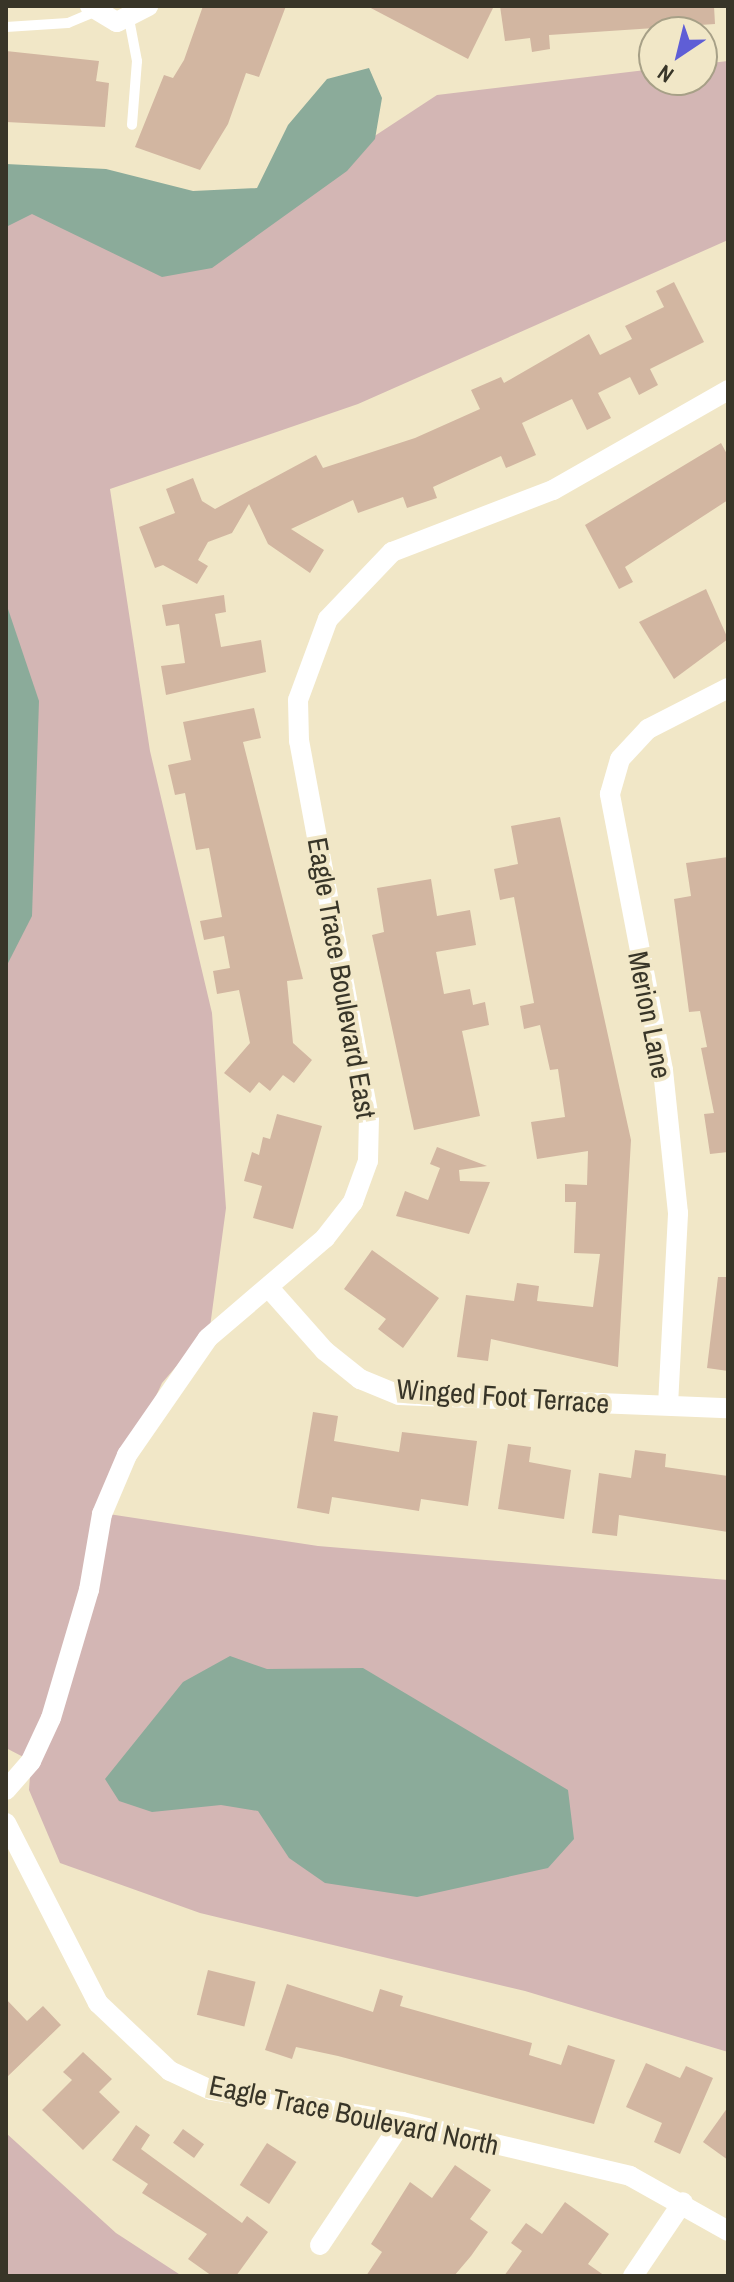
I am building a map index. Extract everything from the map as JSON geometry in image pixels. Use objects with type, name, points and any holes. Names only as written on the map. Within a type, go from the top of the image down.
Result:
[{"type":"street","points":[[93,8],[117,22],[129,19],[148,6]]},
{"type":"street","name":"Eagle Trace Boulevard East","points":[[6,1790],[51,1718],[89,1590],[102,1514],[127,1455],[208,1338],[325,1238],[353,1202],[368,1161],[369,1118],[299,741],[298,700],[328,619],[392,552],[553,490],[728,390]]},
{"type":"street","name":"Merion Lane","points":[[668,1405],[678,1213],[663,1070],[610,794],[620,759],[648,729],[728,688]]},
{"type":"street","name":"Winged Foot Terrace","points":[[269,1288],[325,1351],[360,1379],[399,1395],[728,1408]]},
{"type":"street","name":"Eagle Trace Boulevard North","points":[[6,1823],[98,2003],[170,2071],[211,2090],[402,2122],[630,2176],[683,2202],[728,2231]]},
{"type":"street","points":[[320,2245],[402,2122]]},
{"type":"street","points":[[633,2276],[683,2202]]},
{"type":"lane","points":[[6,27],[44,27],[93,8]]},
{"type":"lane","points":[[129,19],[137,61],[132,125]]},
{"type":"shaded area","points":[[728,61],[728,240],[358,404],[110,489],[150,751],[212,1013],[226,1208],[210,1327],[162,1383],[102,1513],[318,1546],[728,1580],[728,2052],[525,1991],[200,1913],[60,1863],[29,1790],[31,1761],[6,1748],[6,207],[271,204],[437,95],[638,71],[638,96],[718,96],[718,62]]},
{"type":"shaded area","points":[[369,68],[382,98],[375,139],[347,171],[212,268],[162,277],[32,214],[6,227],[6,164],[106,169],[193,191],[257,188],[288,125],[327,79]]},
{"type":"shaded area","points":[[6,603],[39,701],[32,916],[6,967]]},
{"type":"shaded area","points":[[230,1656],[267,1669],[363,1668],[568,1790],[574,1839],[548,1868],[417,1897],[325,1883],[289,1858],[258,1811],[221,1805],[152,1812],[119,1801],[105,1779],[183,1682]]},
{"type":"shaded area","points":[[6,2133],[116,2233],[182,2276],[6,2276]]},
{"type":"building","points":[[203,6],[286,6],[259,77],[246,73],[228,124],[200,170],[135,147],[164,75],[173,78],[184,60]]},
{"type":"building","points":[[367,6],[494,6],[468,59]]},
{"type":"building","points":[[500,6],[714,6],[715,16],[638,16],[638,29],[549,35],[550,49],[532,52],[530,38],[505,41]]},
{"type":"building","points":[[6,51],[99,61],[96,81],[109,83],[105,127],[6,122]]},
{"type":"building","points":[[674,282],[704,342],[650,369],[658,385],[639,395],[630,377],[598,393],[611,418],[587,430],[572,399],[522,423],[536,455],[506,468],[501,456],[433,487],[437,498],[407,508],[403,497],[358,513],[353,500],[291,529],[324,550],[310,573],[268,544],[249,504],[232,533],[208,542],[198,560],[208,566],[197,584],[163,565],[155,568],[139,527],[175,513],[166,489],[193,478],[202,501],[215,509],[316,455],[323,468],[415,438],[480,409],[471,390],[501,377],[504,383],[589,334],[600,355],[632,339],[625,326],[664,307],[656,291]]},
{"type":"building","points":[[721,443],[728,456],[728,500],[625,567],[633,582],[619,589],[585,525]]},
{"type":"building","points":[[706,589],[728,639],[674,679],[639,622]]},
{"type":"building","points":[[224,595],[226,612],[215,614],[221,647],[261,640],[266,672],[166,695],[161,666],[185,663],[179,624],[166,626],[162,605]]},
{"type":"building","points":[[254,708],[261,738],[243,742],[303,979],[287,981],[293,1043],[312,1060],[294,1083],[283,1075],[270,1091],[259,1082],[250,1093],[224,1073],[250,1043],[239,990],[217,994],[213,971],[230,968],[224,936],[204,940],[200,921],[222,917],[209,848],[196,850],[185,793],[175,795],[168,765],[191,760],[183,722]]},
{"type":"building","points":[[560,817],[631,1140],[618,1367],[491,1339],[488,1361],[457,1357],[466,1295],[514,1301],[517,1283],[539,1286],[537,1301],[593,1307],[600,1254],[574,1253],[576,1202],[565,1202],[565,1184],[587,1185],[588,1151],[537,1159],[531,1122],[565,1117],[558,1069],[550,1070],[540,1025],[524,1029],[520,1006],[534,1003],[514,897],[500,900],[494,869],[518,864],[511,826]]},
{"type":"building","points":[[728,857],[728,1152],[710,1154],[704,1114],[714,1113],[701,1048],[707,1047],[700,1011],[689,1012],[674,899],[691,896],[686,863]]},
{"type":"building","points":[[431,879],[437,916],[470,910],[476,945],[436,952],[444,994],[470,989],[473,1005],[485,1002],[489,1025],[462,1031],[480,1116],[414,1130],[372,935],[384,932],[377,888]]},
{"type":"building","points":[[277,1114],[322,1126],[293,1229],[253,1218],[262,1186],[244,1181],[252,1152],[259,1155],[263,1137],[270,1139]]},
{"type":"building","points":[[437,1147],[487,1166],[459,1170],[460,1181],[490,1182],[469,1234],[396,1216],[405,1191],[428,1200],[440,1168],[430,1164]]},
{"type":"building","points":[[372,1250],[439,1298],[403,1348],[378,1329],[386,1319],[344,1289]]},
{"type":"building","points":[[718,1277],[728,1277],[728,1371],[707,1368]]},
{"type":"building","points":[[313,1412],[338,1416],[334,1441],[399,1452],[402,1432],[477,1441],[468,1506],[421,1499],[419,1511],[332,1497],[329,1514],[297,1508]]},
{"type":"building","points":[[508,1444],[531,1447],[529,1462],[571,1470],[564,1519],[498,1509]]},
{"type":"building","points":[[635,1450],[666,1454],[665,1467],[728,1476],[728,1532],[619,1515],[617,1536],[592,1533],[599,1473],[631,1478]]},
{"type":"building","points":[[208,1970],[256,1982],[244,2026],[197,2015]]},
{"type":"building","points":[[287,1984],[373,2012],[380,1989],[403,1996],[400,2006],[532,2043],[529,2055],[561,2065],[568,2045],[615,2060],[594,2124],[338,2056],[296,2047],[292,2059],[265,2050]]},
{"type":"building","points":[[6,1999],[27,2021],[43,2006],[61,2025],[6,2078]]},
{"type":"building","points":[[83,2052],[112,2079],[99,2092],[120,2112],[83,2150],[42,2110],[72,2080],[63,2072]]},
{"type":"building","points":[[646,2063],[680,2078],[686,2066],[713,2078],[680,2154],[654,2142],[662,2123],[626,2107]]},
{"type":"building","points":[[728,2107],[728,2160],[703,2142]]},
{"type":"building","points":[[136,2125],[150,2135],[141,2149],[242,2223],[247,2216],[268,2232],[236,2276],[212,2276],[188,2259],[207,2234],[142,2193],[148,2184],[112,2160]]},
{"type":"building","points":[[183,2129],[204,2144],[194,2158],[173,2143]]},
{"type":"building","points":[[267,2143],[296,2162],[269,2204],[240,2185]]},
{"type":"building","points":[[455,2165],[491,2190],[470,2219],[488,2232],[471,2256],[454,2276],[366,2276],[382,2252],[371,2244],[410,2182],[432,2198]]},
{"type":"building","points":[[565,2202],[609,2234],[588,2264],[605,2276],[504,2276],[522,2251],[511,2243],[526,2223],[542,2234]]}]
